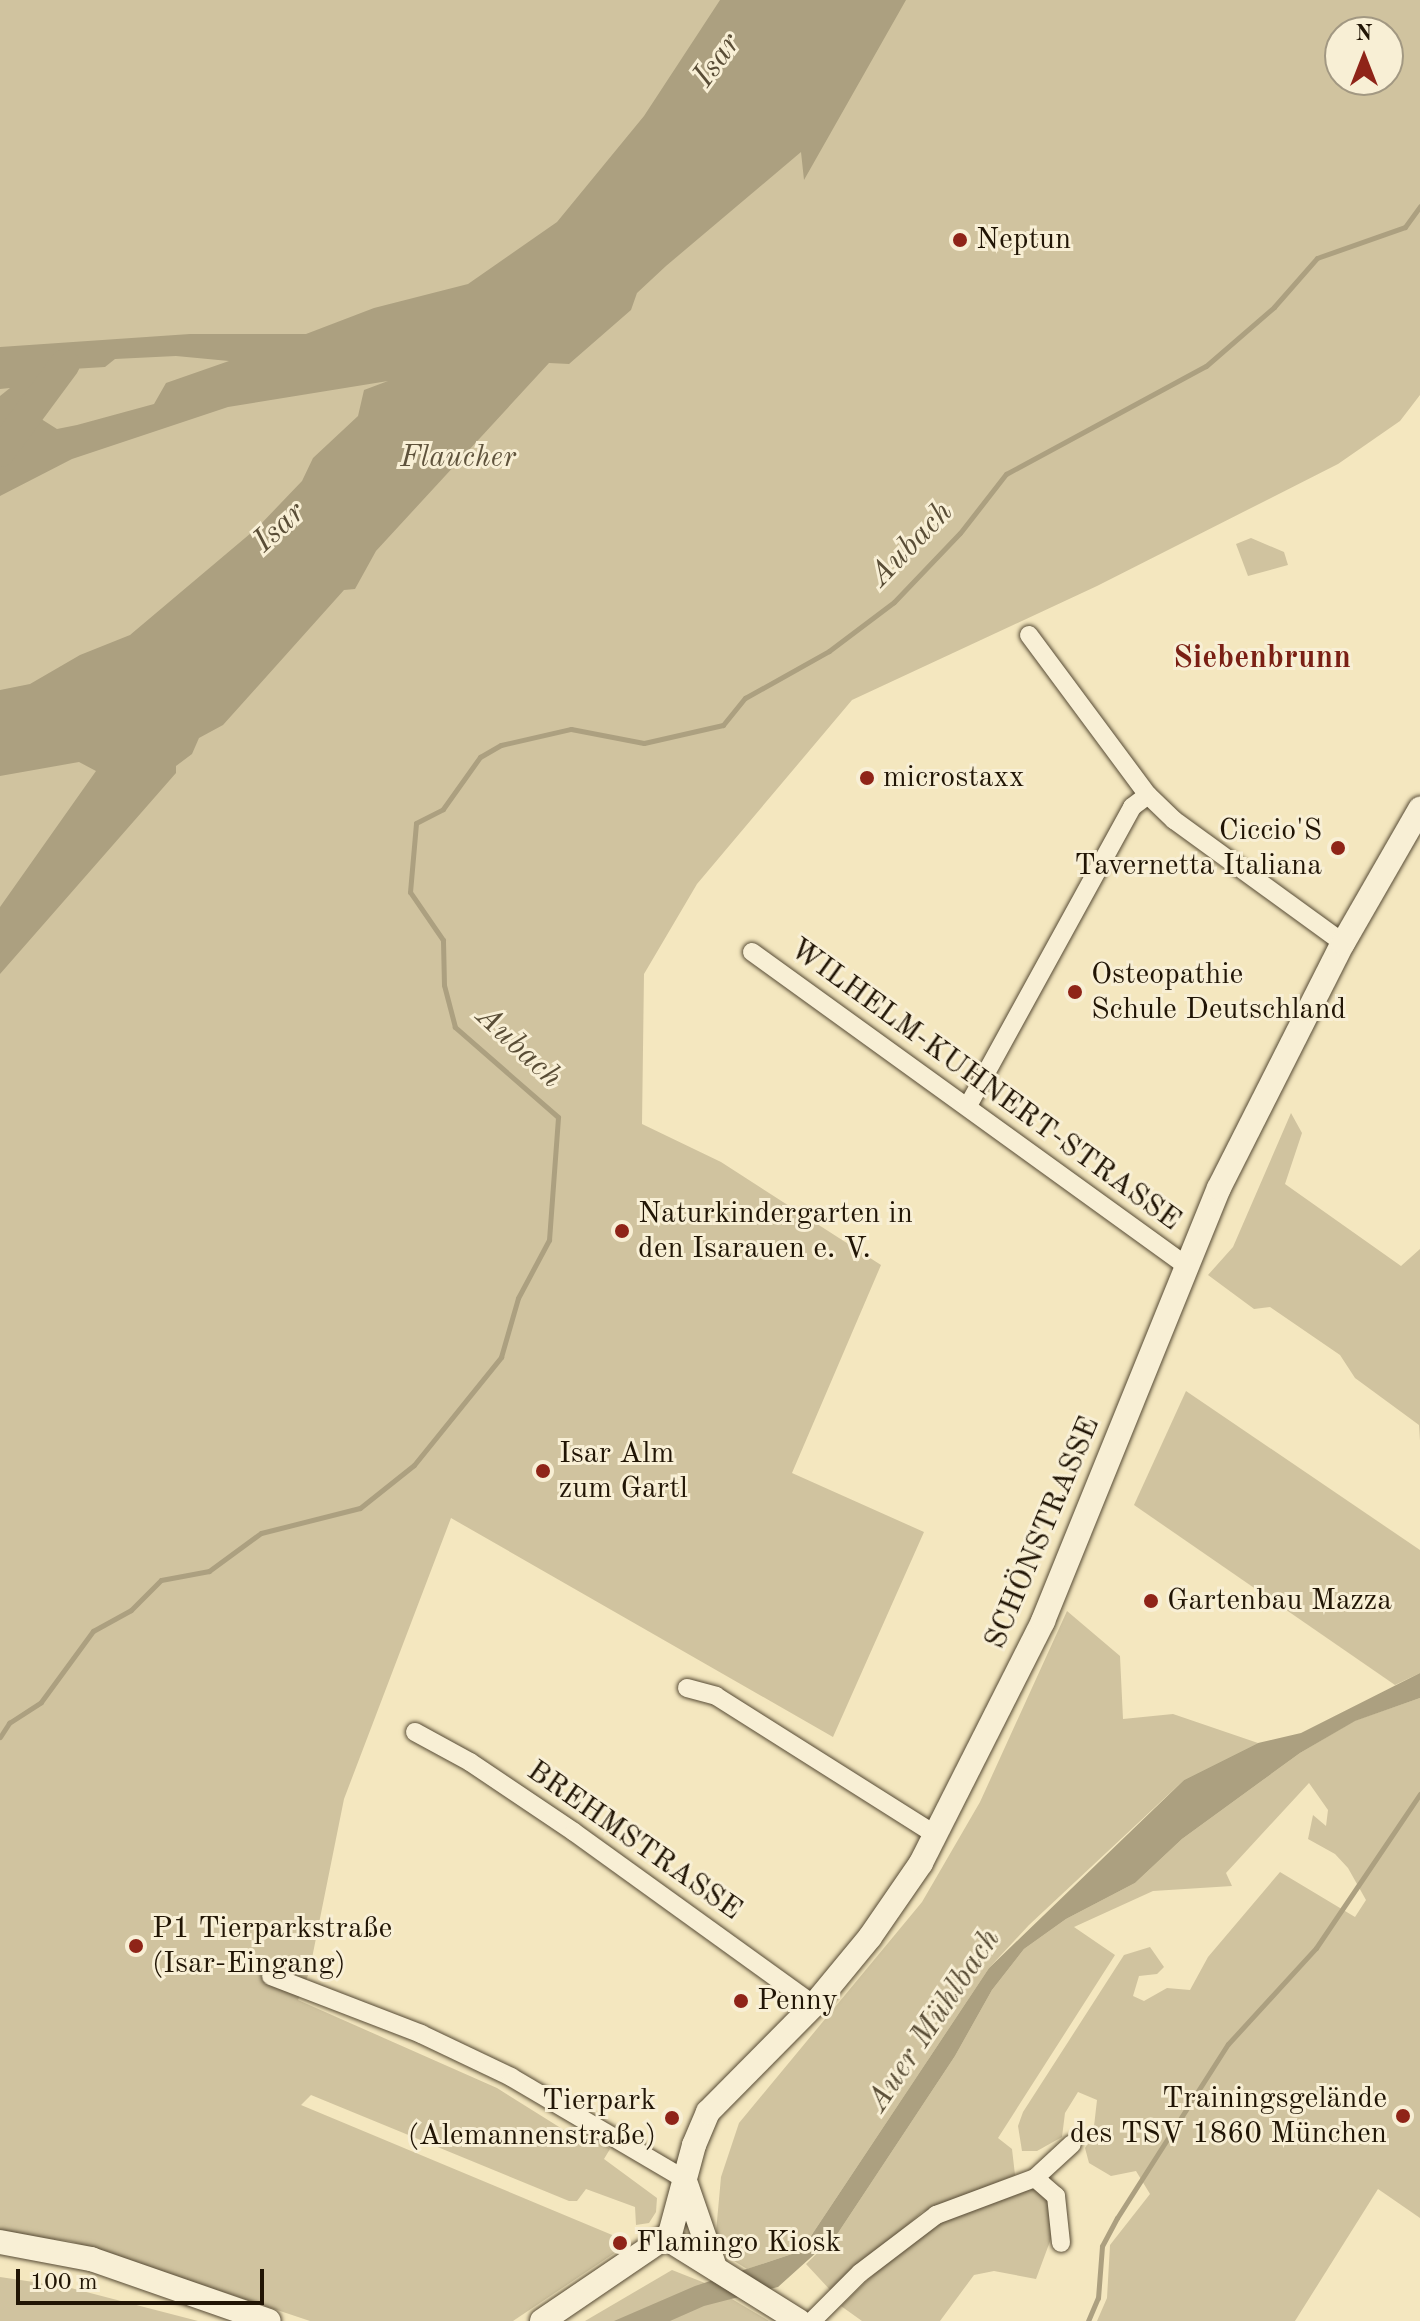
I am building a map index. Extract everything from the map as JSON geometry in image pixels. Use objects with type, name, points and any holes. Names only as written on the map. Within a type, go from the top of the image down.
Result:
[{"type":"street","points":[[1029,635],[1148,795],[1208,847],[1343,943]]},
{"type":"street","points":[[969,1104],[1132,807],[1148,795]]},
{"type":"street","name":"SCHÖNSTRASSE","points":[[666,2238],[708,2112],[814,2005],[901,1897],[936,1835],[1053,1596],[1184,1264],[1343,943],[1420,809]]},
{"type":"street","name":"WILHELM-KUHNERT-STRASSE","points":[[752,952],[969,1104],[1184,1264]]},
{"type":"street","points":[[687,1688],[716,1696],[936,1835]]},
{"type":"street","name":"BREHMSTRASSE","points":[[415,1732],[470,1762],[561,1823],[814,2005]]},
{"type":"street","points":[[271,1976],[421,2034],[511,2077],[686,2180],[720,2269]]},
{"type":"street","points":[[812,2321],[860,2273],[936,2215],[1035,2178],[1072,2144]]},
{"type":"street","points":[[1035,2178],[1056,2196],[1061,2243]]},
{"type":"street","points":[[542,2321],[666,2238],[763,2295],[799,2321]]},
{"type":"street","points":[[0,2242],[91,2259],[269,2321]]},
{"type":"green space","name":"Flaucher","points":[[0,0],[1420,0],[1420,395],[1400,421],[1338,464],[1097,586],[852,700],[697,884],[644,974],[642,1124],[721,1162],[881,1265],[792,1473],[924,1532],[833,1737],[451,1518],[344,1799],[309,1973],[298,2000],[497,2088],[580,2140],[586,2132],[610,2149],[604,2159],[657,2198],[656,2212],[649,2223],[636,2225],[635,2207],[586,2189],[577,2201],[569,2201],[311,2095],[301,2105],[617,2237],[612,2245],[619,2250],[513,2321],[310,2321],[70,2241],[0,2233]]},
{"type":"green space","points":[[1251,538],[1284,552],[1288,565],[1248,576],[1236,544]]},
{"type":"green space","points":[[1291,1113],[1302,1133],[1285,1184],[1401,1266],[1420,1249],[1420,1441],[1419,1425],[1355,1378],[1340,1355],[1270,1307],[1254,1309],[1208,1275],[1233,1247]]},
{"type":"green space","points":[[1186,1391],[1420,1550],[1420,1673],[1395,1685],[1134,1505]]},
{"type":"green space","points":[[1067,1611],[1120,1656],[1123,1719],[1173,1714],[1258,1743],[1184,1780],[1029,1925],[989,1968],[801,2251],[747,2269],[726,2256],[716,2232],[721,2177],[739,2123],[922,1902],[980,1802]]},
{"type":"green space","points":[[1420,1698],[1420,2218],[1378,2189],[1295,2321],[1097,2321],[1107,2298],[1110,2245],[1150,2194],[1136,2171],[1111,2176],[1089,2163],[1085,2148],[1093,2135],[1097,2100],[1078,2092],[1065,2113],[1062,2137],[1037,2151],[1022,2151],[1018,2126],[1023,2112],[1124,1955],[1150,1947],[1164,1967],[1157,1974],[1139,1976],[1133,1996],[1144,2001],[1167,1988],[1190,1990],[1208,1957],[1280,1872],[1355,1917],[1366,1900],[1348,1868],[1335,1854],[1308,1839],[1313,1815],[1326,1826],[1328,1810],[1309,1783],[1226,1873],[1232,1886],[1153,1891],[1074,1927],[1115,1955],[998,2138],[1012,2149],[1015,2175],[922,2212],[832,2292],[806,2264],[838,2233],[955,2056],[992,1990],[1024,1949],[1066,1919],[1135,1883],[1182,1839],[1300,1753],[1354,1721]]},
{"type":"green space","points":[[1027,2188],[1039,2190],[1050,2206],[1055,2228],[1036,2279],[994,2271],[974,2275],[940,2321],[862,2321],[841,2306],[900,2249],[939,2222]]},
{"type":"green space","points":[[672,2270],[705,2283],[769,2321],[585,2321]]},
{"type":"green space","points":[[0,2277],[67,2287],[198,2321],[0,2321]]},
{"type":"water","name":"Isar","points":[[720,0],[906,0],[804,180],[801,152],[666,266],[637,293],[631,310],[569,364],[549,363],[376,551],[355,589],[344,590],[223,725],[199,738],[192,754],[176,766],[176,773],[0,974],[0,907],[96,771],[79,762],[0,776],[0,690],[30,684],[80,655],[130,635],[258,527],[302,481],[313,458],[358,416],[364,390],[388,381],[228,407],[72,459],[0,496],[0,396],[10,388],[0,389],[0,347],[190,334],[306,334],[374,308],[468,284],[557,222],[644,116]],"holes":[[[176,356],[229,361],[166,383],[154,404],[77,425],[57,429],[27,410],[72,369],[105,367],[115,359]]]},
{"type":"water","points":[[1420,1673],[1420,1698],[1355,1721],[1300,1753],[1182,1839],[1135,1883],[1066,1919],[1024,1949],[992,1990],[955,2056],[838,2233],[778,2287],[704,2306],[670,2321],[614,2321],[695,2286],[801,2251],[989,1968],[1184,1780],[1258,1743],[1301,1733]]},
{"type":"waterway","name":"Aubach","points":[[0,1737],[9,1723],[41,1702],[93,1631],[131,1610],[161,1580],[209,1571],[261,1533],[360,1508],[414,1465],[501,1357],[518,1298],[549,1240],[558,1117],[455,1027],[444,985],[443,940],[410,892],[416,823],[443,809],[480,757],[501,745],[571,729],[644,743],[723,725],[745,698],[829,651],[894,602],[960,533],[1006,474],[1206,366],[1274,307],[1317,258],[1405,227],[1420,206]]},
{"type":"waterway","points":[[0,452],[65,364]]},
{"type":"waterway","points":[[1088,2321],[1098,2298],[1102,2246],[1117,2218],[1228,2044],[1316,1948],[1420,1794]]},
{"type":"place","name":"Neptun","points":[[960,240]]},
{"type":"place","name":"microstaxx","points":[[867,778]]},
{"type":"place","name":"Ciccio'S Tavernetta Italiana","points":[[1338,848]]},
{"type":"place","name":"Osteopathie Schule Deutschland","points":[[1075,992]]},
{"type":"place","name":"Naturkindergarten in den Isarauen e. V.","points":[[622,1231]]},
{"type":"place","name":"Isar Alm zum Gartl","points":[[543,1471]]},
{"type":"place","name":"Gartenbau Mazza","points":[[1151,1601]]},
{"type":"place","name":"P1 Tierparkstraße (Isar-Eingang)","points":[[136,1946]]},
{"type":"place","name":"Penny","points":[[741,2001]]},
{"type":"place","name":"Trainingsgelände des TSV 1860 München","points":[[1403,2116]]},
{"type":"place","name":"Tierpark (Alemannenstraße)","points":[[672,2118]]},
{"type":"place","name":"Flamingo Kiosk","points":[[620,2243]]},
{"type":"district","name":"Siebenbrunn","points":[[1262,659]]},
{"type":"water label","name":"Auer Mühlbach","points":[[935,2021]]}]
